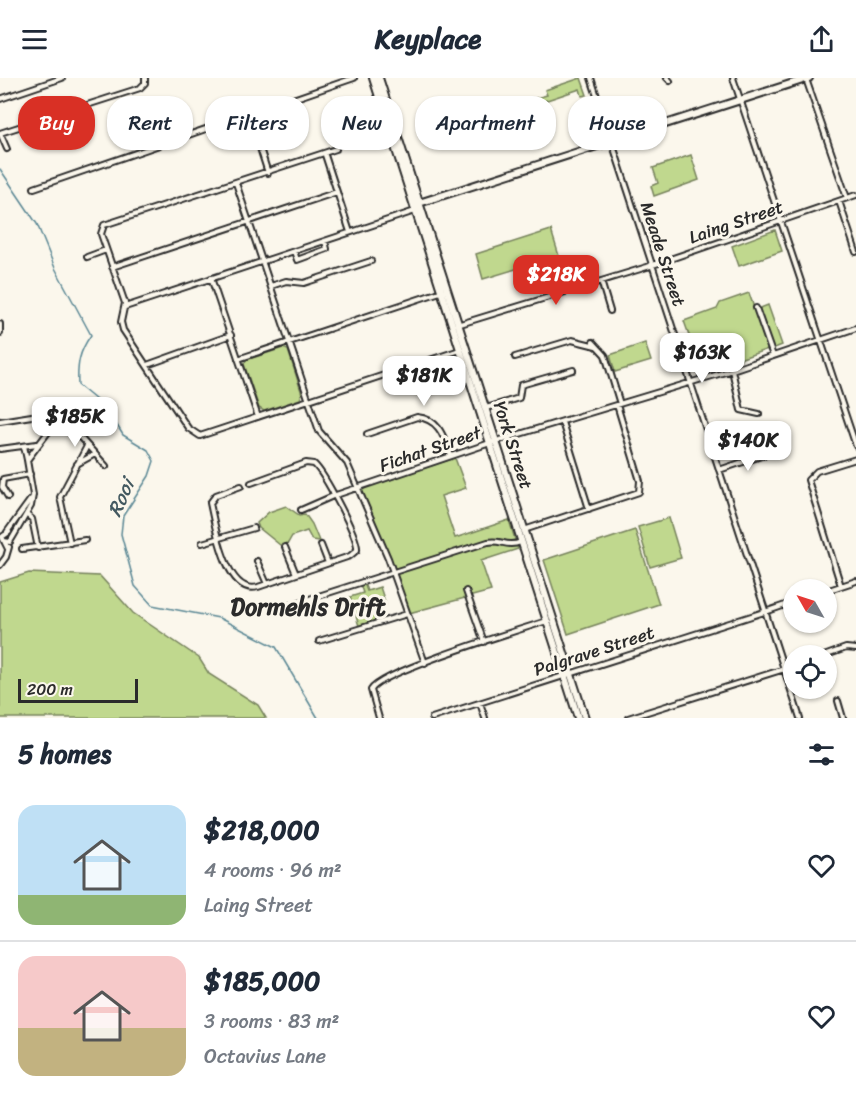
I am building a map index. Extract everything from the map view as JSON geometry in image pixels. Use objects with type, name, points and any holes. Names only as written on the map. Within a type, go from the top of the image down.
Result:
[{"type":"main road","name":"York Street","points":[[373,78],[444,290]]},
{"type":"main road","name":"York Street","points":[[378,78],[419,203],[455,325],[524,530],[567,673],[585,718]]},
{"type":"main road","points":[[667,125],[808,79]]},
{"type":"main road","points":[[416,211],[419,203],[587,150]]},
{"type":"main road","name":"York Street","points":[[463,349],[485,409],[521,542],[550,620]]},
{"type":"main road","name":"York Street","points":[[567,673],[578,718]]},
{"type":"street","points":[[0,99],[62,78]]},
{"type":"street","points":[[302,96],[354,78]]},
{"type":"street","name":"Meade Street","points":[[591,78],[597,96]]},
{"type":"street","points":[[733,78],[856,446]]},
{"type":"street","points":[[7,149],[0,133],[140,88],[144,85],[145,79]]},
{"type":"street","points":[[808,79],[847,198]]},
{"type":"street","points":[[34,188],[205,129]]},
{"type":"street","points":[[261,150],[268,173]]},
{"type":"street","points":[[334,150],[325,155],[107,223],[101,229],[125,307],[121,326],[188,428],[196,435],[208,434],[463,349]]},
{"type":"street","name":"Meade Street","points":[[615,150],[783,666]]},
{"type":"street","points":[[325,155],[350,232]]},
{"type":"street","points":[[236,183],[321,435],[345,460],[393,571],[406,614],[425,663]]},
{"type":"street","points":[[112,267],[337,192]]},
{"type":"street","name":"Laing Street","points":[[455,325],[652,265],[856,195]]},
{"type":"street","points":[[839,201],[856,252]]},
{"type":"street","points":[[125,307],[416,211]]},
{"type":"street","points":[[294,251],[297,260],[327,249],[325,241]]},
{"type":"street","points":[[87,257],[106,250]]},
{"type":"street","points":[[270,286],[286,281],[304,283],[372,261]]},
{"type":"street","points":[[211,278],[258,417]]},
{"type":"street","points":[[601,281],[610,311]]},
{"type":"street","points":[[238,359],[444,290]]},
{"type":"street","points":[[756,308],[773,356]]},
{"type":"street","points":[[0,324],[0,333]]},
{"type":"street","name":"Fichat Street","points":[[301,510],[333,496],[450,456],[732,370],[856,328]]},
{"type":"street","points":[[147,365],[231,335]]},
{"type":"street","points":[[515,357],[570,340],[594,344],[605,356],[640,489],[634,496],[524,530]]},
{"type":"street","points":[[485,409],[517,399],[521,386],[573,370]]},
{"type":"street","points":[[732,370],[741,410],[759,414]]},
{"type":"street","points":[[0,421],[56,412],[106,466]]},
{"type":"street","points":[[42,414],[52,425]]},
{"type":"street","points":[[27,460],[61,415]]},
{"type":"street","points":[[367,434],[420,417],[441,430],[450,456]]},
{"type":"street","points":[[562,422],[589,509]]},
{"type":"street","points":[[0,449],[37,444]]},
{"type":"street","points":[[0,565],[6,557],[12,539],[28,515],[33,495],[24,446]]},
{"type":"street","points":[[70,543],[60,497],[87,446]]},
{"type":"street","points":[[719,470],[770,453]]},
{"type":"street","points":[[76,465],[95,454]]},
{"type":"street","points":[[842,586],[808,480],[817,471],[856,459]]},
{"type":"street","points":[[241,486],[216,495],[210,500],[231,576],[249,588],[354,554],[358,547],[345,516],[319,469],[310,463],[251,483]]},
{"type":"street","points":[[8,497],[2,487],[3,479],[30,474]]},
{"type":"street","points":[[2,536],[21,514],[33,495]]},
{"type":"street","points":[[21,514],[28,515],[32,519],[38,548]]},
{"type":"street","points":[[202,543],[254,528]]},
{"type":"street","points":[[6,532],[12,539]]},
{"type":"street","points":[[2,536],[12,539]]},
{"type":"street","points":[[2,536],[8,549]]},
{"type":"street","points":[[22,549],[86,540]]},
{"type":"street","points":[[281,608],[494,540],[508,546],[521,542]]},
{"type":"street","points":[[321,545],[328,563]]},
{"type":"street","points":[[285,547],[296,574]]},
{"type":"street","points":[[257,561],[267,584]]},
{"type":"street","points":[[837,588],[856,581]]},
{"type":"street","points":[[466,591],[484,642]]},
{"type":"street","name":"Palgrave Street","points":[[432,718],[567,673],[783,606]]},
{"type":"street","points":[[319,641],[406,614]]},
{"type":"street","points":[[379,718],[371,694],[373,686],[425,663],[550,620]]},
{"type":"street","points":[[837,651],[846,648],[856,649]]},
{"type":"street","points":[[628,718],[783,669]]},
{"type":"street","name":"Meade Street","points":[[794,699],[800,718]]},
{"type":"street","points":[[838,701],[843,718]]},
{"type":"street","points":[[480,703],[485,718]]},
{"type":"green space","points":[[581,78],[587,95],[582,96],[580,89],[556,97],[543,96],[547,95],[545,90]]},
{"type":"green space","points":[[691,155],[699,180],[654,196],[651,186],[658,183],[653,168]]},
{"type":"green space","points":[[551,230],[559,256],[483,279],[476,254]]},
{"type":"green space","points":[[775,230],[782,251],[739,266],[732,246]]},
{"type":"green space","points":[[749,293],[768,349],[702,372],[684,321],[717,309],[720,303]]},
{"type":"green space","points":[[768,305],[782,345],[772,349],[758,309]]},
{"type":"green space","points":[[645,343],[651,361],[615,372],[610,355]]},
{"type":"green space","points":[[283,348],[288,350],[302,394],[300,399],[264,411],[259,408],[244,364],[246,360]]},
{"type":"green space","points":[[455,458],[466,488],[441,496],[455,538],[509,520],[518,549],[481,561],[491,591],[409,613],[390,557],[362,491],[366,487]]},
{"type":"green space","points":[[286,506],[299,515],[305,514],[319,541],[312,540],[307,531],[292,536],[288,543],[280,545],[259,528],[257,523],[269,512]]},
{"type":"green space","points":[[669,518],[681,558],[650,567],[638,527]]},
{"type":"green space","points":[[635,530],[659,604],[568,634],[544,560]]},
{"type":"green space","points":[[29,573],[100,576],[133,613],[199,658],[209,674],[258,705],[266,718],[0,718],[0,582]]},
{"type":"green space","points":[[364,583],[367,591],[380,587],[386,605],[373,610],[376,620],[359,626],[350,597],[363,593],[360,584]]},
{"type":"waterway","name":"Rooi","points":[[0,169],[37,224],[55,268],[91,335],[80,359],[78,385],[107,409],[123,435],[148,450],[154,461],[149,476],[123,516],[121,534],[135,586],[152,605],[219,618],[276,647],[318,718]]},
{"type":"district","name":"Dormehls Drift","points":[[308,607]]}]
